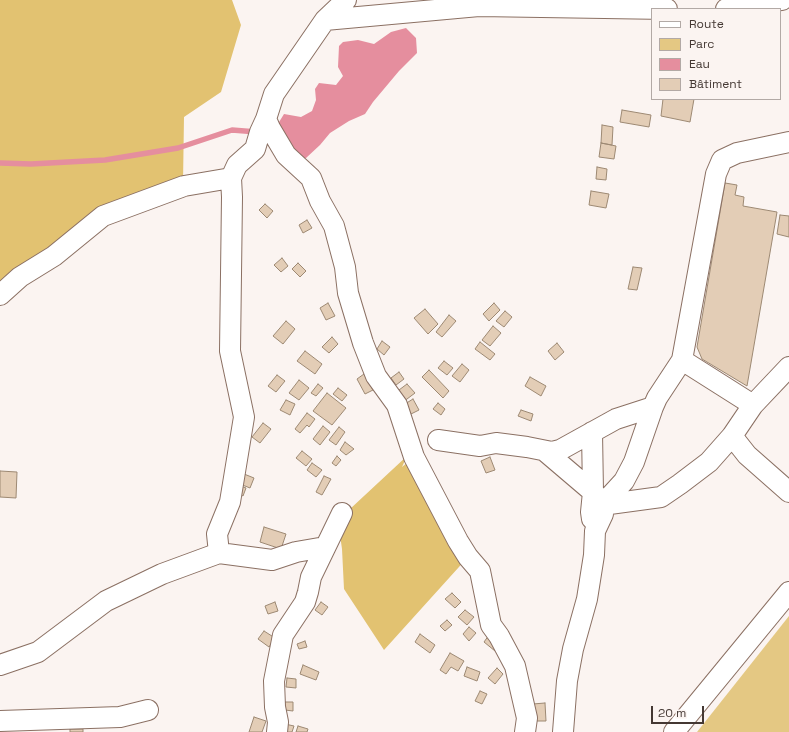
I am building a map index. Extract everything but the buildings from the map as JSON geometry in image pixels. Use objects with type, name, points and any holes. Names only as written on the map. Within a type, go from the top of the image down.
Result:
[{"type":"street","points":[[219,553],[217,534],[230,502],[244,417],[230,351],[231,178],[237,165],[255,149],[274,94],[325,20],[346,0]]},
{"type":"street","points":[[732,8],[782,0]]},
{"type":"street","points":[[325,20],[479,6],[651,9]]},
{"type":"street","points":[[266,119],[286,156],[311,178],[320,201],[334,226],[345,267],[348,293],[363,343],[376,376],[397,405],[414,457],[450,527],[468,557],[480,571],[490,625],[499,636],[515,666],[527,718],[525,732]]},
{"type":"street","points":[[600,500],[624,481],[634,462],[657,398],[682,360],[716,174],[722,160],[737,153],[789,142]]},
{"type":"street","points":[[0,295],[20,277],[54,256],[103,216],[184,186],[231,178]]},
{"type":"street","points":[[682,360],[753,405]]},
{"type":"street","points":[[546,452],[600,500],[660,497],[709,462],[732,436],[753,405],[789,367]]},
{"type":"street","points":[[438,440],[480,446],[496,443],[527,447],[546,452],[560,450],[616,419],[653,407]]},
{"type":"street","points":[[563,732],[568,681],[574,649],[587,599],[594,555],[595,531],[603,514],[592,432]]},
{"type":"street","points":[[732,436],[747,455],[789,492]]},
{"type":"street","points":[[277,732],[278,722],[275,707],[274,681],[283,635],[304,602],[311,577],[342,513]]},
{"type":"street","points":[[0,665],[38,652],[106,601],[162,574],[219,553],[272,560],[296,552],[325,547]]},
{"type":"street","points":[[674,732],[789,592]]},
{"type":"street","points":[[0,721],[120,717],[148,710]]},
{"type":"green space","points":[[789,616],[789,732],[697,732]]},
{"type":"shaded area","points":[[0,0],[232,0],[241,25],[221,92],[184,117],[183,183],[137,196],[0,292]]},
{"type":"shaded area","points":[[407,456],[402,467],[414,457],[468,557],[384,650],[344,589],[342,549],[339,528],[350,509]]},
{"type":"water","points":[[406,28],[416,38],[417,53],[399,71],[365,114],[349,121],[330,133],[306,158],[300,159],[276,127],[284,114],[301,117],[312,111],[316,100],[315,89],[319,83],[336,85],[343,76],[338,67],[339,46],[343,42],[358,40],[374,44],[391,32]]},
{"type":"waterway","points":[[0,163],[31,164],[105,160],[178,148],[232,130],[257,132]]}]
